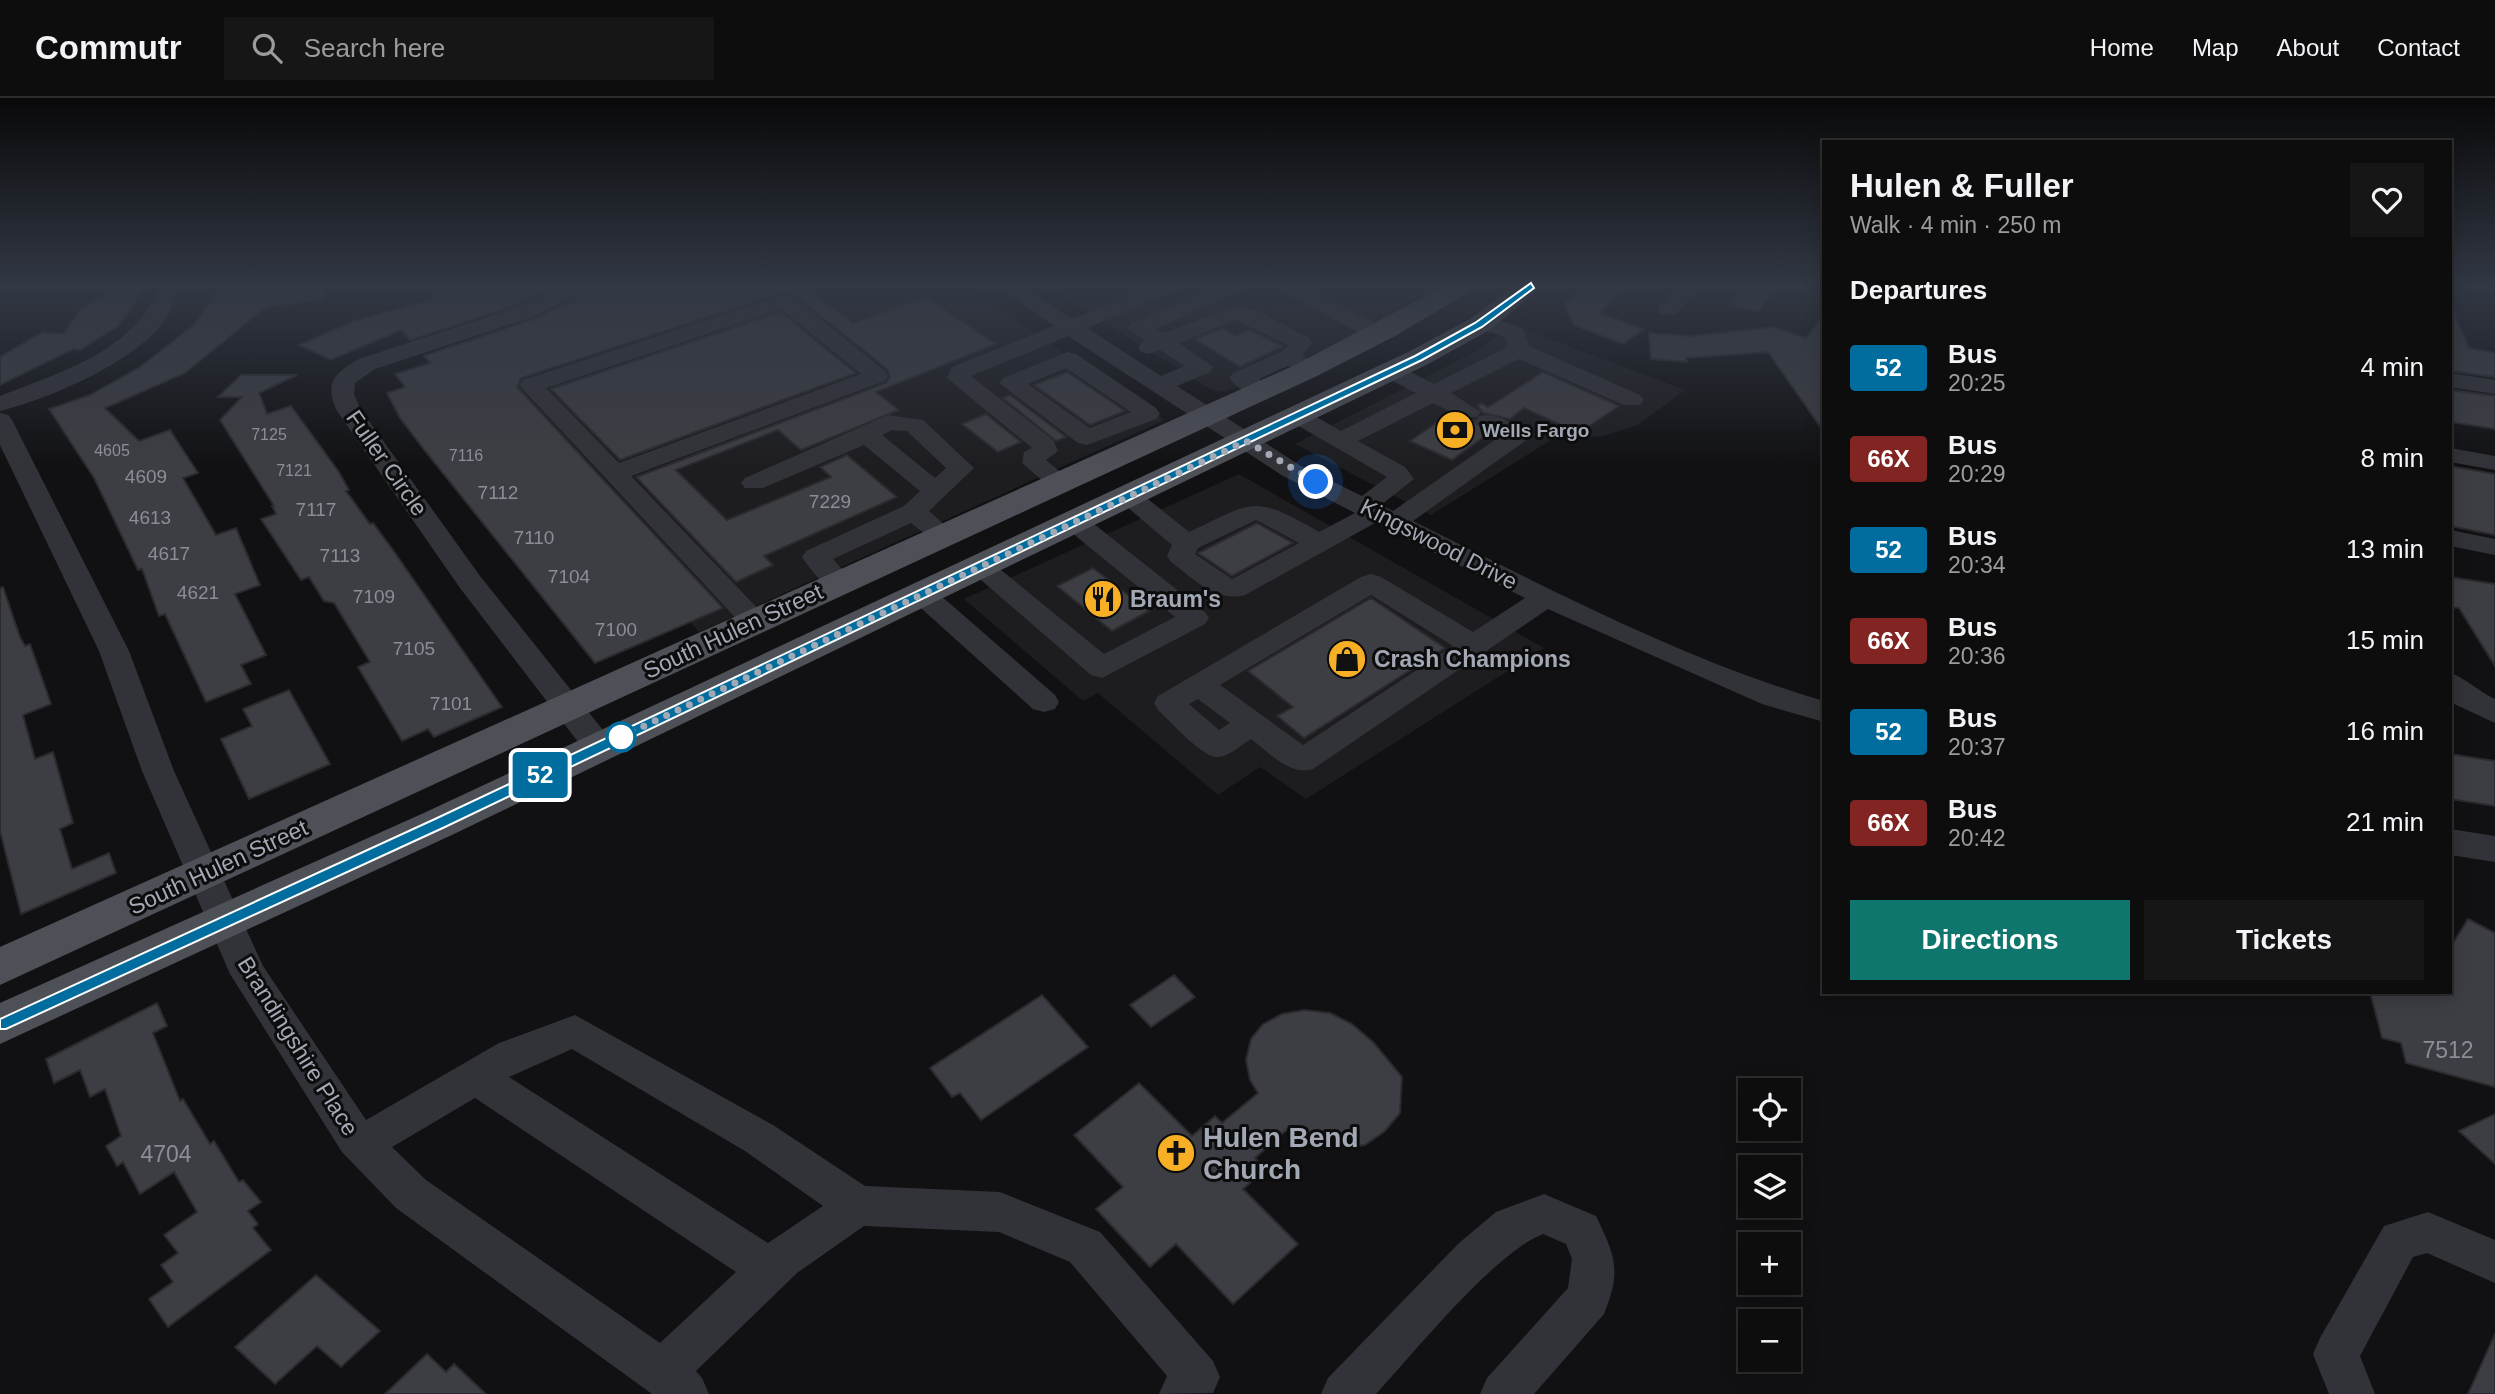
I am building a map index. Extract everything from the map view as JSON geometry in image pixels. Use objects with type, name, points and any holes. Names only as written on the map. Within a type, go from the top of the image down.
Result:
[{"type":"main road","name":"South Hulen Street","points":[[0,967],[1059,482],[1128,436],[1206,415],[1262,390],[1299,363],[1345,346]]},
{"type":"main road","name":"South Hulen Street","points":[[0,1024],[599,747],[1246,441],[1436,346]]},
{"type":"main road","points":[[943,535],[980,567]]},
{"type":"street","points":[[0,404],[58,381],[123,346]]},
{"type":"street","name":"Fuller Circle","points":[[420,346],[367,364],[348,376],[342,384],[341,394],[349,411],[470,582],[599,747]]},
{"type":"street","points":[[647,346],[531,385],[754,621]]},
{"type":"street","points":[[615,473],[877,376],[840,346]]},
{"type":"street","points":[[1020,346],[960,372],[959,377],[1044,445],[1046,451],[1033,457],[1034,463],[1059,482]]},
{"type":"street","name":"Kingswood Drive","points":[[1099,346],[1292,471],[1649,646],[1773,697],[1822,711]]},
{"type":"street","points":[[1068,359],[1148,414],[1128,436],[1087,438],[1011,383],[1068,359],[1140,346]]},
{"type":"street","points":[[1159,385],[1202,367],[1169,346]]},
{"type":"street","points":[[1299,363],[1301,346]]},
{"type":"street","points":[[1340,441],[1511,354],[1516,349],[1632,400]]},
{"type":"street","points":[[1317,542],[1269,514],[1253,512],[1186,543],[1181,556],[1226,588],[1235,589],[1307,552],[1317,542],[1378,514],[1516,436],[1391,371]]},
{"type":"street","points":[[2452,380],[2495,387]]},
{"type":"street","points":[[1298,416],[1396,472],[1401,479],[1378,514]]},
{"type":"street","name":"Brandingshire Place","points":[[0,420],[114,651],[158,771],[248,974],[361,1144],[411,1194],[674,1383]]},
{"type":"street","points":[[754,483],[866,435],[888,422],[914,425],[961,468],[913,512],[816,557],[839,582]]},
{"type":"street","points":[[866,435],[937,492]]},
{"type":"street","points":[[2452,455],[2495,463]]},
{"type":"street","points":[[1129,496],[1186,543]]},
{"type":"street","points":[[913,512],[943,535]]},
{"type":"street","points":[[980,567],[1102,668],[1195,618],[1075,522]]},
{"type":"street","points":[[2452,538],[2495,547]]},
{"type":"street","points":[[1475,646],[1371,583],[1168,703],[1217,746],[1252,724],[1302,761],[1475,646],[1546,597]]},
{"type":"street","points":[[922,594],[1044,702]]},
{"type":"street","points":[[2452,685],[2459,694],[2495,712]]},
{"type":"street","points":[[2452,842],[2495,849]]},
{"type":"street","points":[[361,1144],[513,1055],[575,1031],[759,1138],[858,1206],[1000,1212],[1085,1247],[1197,1377],[1182,1394]]},
{"type":"street","points":[[476,1077],[770,1269]]},
{"type":"street","points":[[674,1383],[770,1269],[858,1206]]},
{"type":"street","points":[[1344,1394],[1474,1258],[1511,1226],[1544,1214],[1581,1230],[1594,1258],[1588,1298],[1503,1394]]},
{"type":"street","points":[[2353,1394],[2336,1354],[2399,1241],[2428,1232],[2495,1262]]},
{"type":"shaded area","points":[[586,346],[1055,346],[1165,420],[699,632],[474,387]]},
{"type":"shaded area","points":[[1143,346],[1332,346],[1225,392],[1212,390]]},
{"type":"shaded area","points":[[1483,346],[1569,346],[1685,390],[1638,425],[1603,436],[1551,440],[1431,515],[1295,444]]},
{"type":"shaded area","points":[[1239,474],[1544,648],[1306,799],[1260,767],[1218,795],[1098,693],[1083,701],[964,599]]},
{"type":"building","points":[[18,346],[86,346],[80,350],[73,349],[0,385],[0,357]]},
{"type":"building","points":[[166,346],[217,346],[185,373],[105,408],[139,441],[170,430],[198,473],[183,478],[216,535],[236,528],[260,585],[235,594],[266,655],[241,665],[251,684],[206,702],[165,614],[159,616],[142,569],[138,570],[94,478],[49,409],[90,395],[140,367]]},
{"type":"building","points":[[302,346],[363,346],[331,360]]},
{"type":"building","points":[[452,346],[617,346],[521,378],[517,387],[723,608],[595,663],[400,418],[387,393],[405,387],[395,374],[431,363],[424,356]]},
{"type":"building","points":[[677,346],[823,346],[856,373],[620,460],[551,389]]},
{"type":"building","points":[[859,346],[990,346],[876,392],[899,410],[801,450],[778,430],[676,470],[727,520],[831,477],[820,467],[847,455],[897,497],[764,556],[773,565],[736,582],[636,477],[886,383],[890,377],[887,369]]},
{"type":"building","points":[[1207,346],[1282,346],[1240,367]]},
{"type":"building","points":[[1650,346],[1822,346],[1822,429],[1768,352],[1686,358],[1687,362],[1651,359]]},
{"type":"building","points":[[2452,346],[2468,346],[2495,353],[2495,377],[2452,371]]},
{"type":"building","points":[[1067,372],[1125,411],[1090,425],[1034,385]]},
{"type":"building","points":[[1543,372],[1619,406],[1579,433],[1524,408],[1510,419],[1483,413],[1477,406],[1481,403],[1488,407]]},
{"type":"building","points":[[241,375],[297,375],[259,393],[267,414],[291,406],[339,472],[349,490],[346,491],[393,550],[502,707],[434,737],[428,729],[402,741],[358,667],[370,662],[334,603],[324,601],[309,577],[301,580],[261,519],[276,514],[274,506],[220,420],[242,397],[218,397]]},
{"type":"building","points":[[2452,390],[2495,396],[2495,429],[2452,422]]},
{"type":"building","points":[[1010,395],[1066,437],[1056,441],[1003,398]]},
{"type":"building","points":[[986,414],[1021,442],[998,452],[962,424]]},
{"type":"building","name":"Wells Fargo","points":[[1449,414],[1461,420],[1473,420],[1489,433],[1452,460],[1410,441]]},
{"type":"building","points":[[2452,466],[2495,474],[2495,535],[2452,526]]},
{"type":"building","points":[[1257,523],[1293,543],[1232,576],[1198,553]]},
{"type":"building","name":"Braum's","points":[[1093,568],[1149,611],[1112,631],[1057,586]]},
{"type":"building","points":[[2452,577],[2495,584],[2495,666],[2459,608],[2452,607]]},
{"type":"building","points":[[3,587],[20,637],[25,646],[30,644],[51,704],[23,715],[35,759],[53,752],[73,823],[60,829],[72,869],[109,853],[116,873],[21,914],[0,831],[0,588]]},
{"type":"building","name":"Crash Champions","points":[[1371,598],[1445,648],[1304,738],[1277,716],[1293,707],[1248,671]]},
{"type":"building","points":[[289,690],[330,764],[249,799],[221,739],[252,726],[243,709]]},
{"type":"building","points":[[2452,754],[2495,761],[2495,806],[2452,799]]},
{"type":"building","points":[[2468,919],[2495,933],[2495,1087],[2406,1063],[2401,1043],[2382,1038],[2371,994],[2452,994],[2452,945]]},
{"type":"building","points":[[1174,975],[1195,997],[1151,1027],[1130,1005]]},
{"type":"building","points":[[1042,995],[1088,1047],[981,1120],[960,1093],[952,1097],[930,1068]]},
{"type":"building","points":[[157,1003],[167,1026],[153,1033],[180,1101],[183,1099],[210,1144],[214,1141],[239,1182],[243,1180],[261,1202],[248,1211],[258,1224],[253,1228],[271,1250],[168,1327],[149,1299],[173,1282],[161,1265],[178,1253],[164,1235],[197,1212],[174,1172],[140,1194],[123,1162],[117,1166],[106,1146],[121,1136],[105,1089],[90,1097],[80,1070],[54,1083],[46,1059]]},
{"type":"building","name":"Hulen Bend Church","points":[[1304,1010],[1330,1013],[1352,1024],[1374,1043],[1402,1077],[1400,1113],[1385,1131],[1365,1145],[1340,1148],[1313,1141],[1291,1126],[1255,1158],[1266,1169],[1243,1189],[1298,1244],[1233,1304],[1176,1244],[1150,1267],[1096,1209],[1123,1187],[1074,1135],[1139,1083],[1192,1136],[1215,1116],[1222,1123],[1258,1093],[1250,1080],[1246,1060],[1251,1039],[1263,1024],[1282,1014]]},
{"type":"building","points":[[2495,1114],[2495,1164],[2459,1131]]},
{"type":"building","points":[[316,1275],[380,1331],[341,1367],[317,1346],[275,1384],[235,1347]]},
{"type":"building","points":[[2495,1334],[2495,1394],[2468,1394]]},
{"type":"building","points":[[427,1354],[446,1372],[454,1364],[486,1394],[385,1394]]},
{"type":"bus line","name":"52","points":[[0,1024],[440,823],[1223,452],[1439,346]]},
{"type":"place","name":"Wells Fargo","points":[[1455,430]]},
{"type":"place","name":"Braum's","points":[[1103,599]]},
{"type":"place","name":"Crash Champions","points":[[1347,659]]},
{"type":"place","name":"Hulen Bend Church","points":[[1176,1153]]},
{"type":"route","points":[[621,737],[1246,441],[1292,471],[1316,482]]}]
